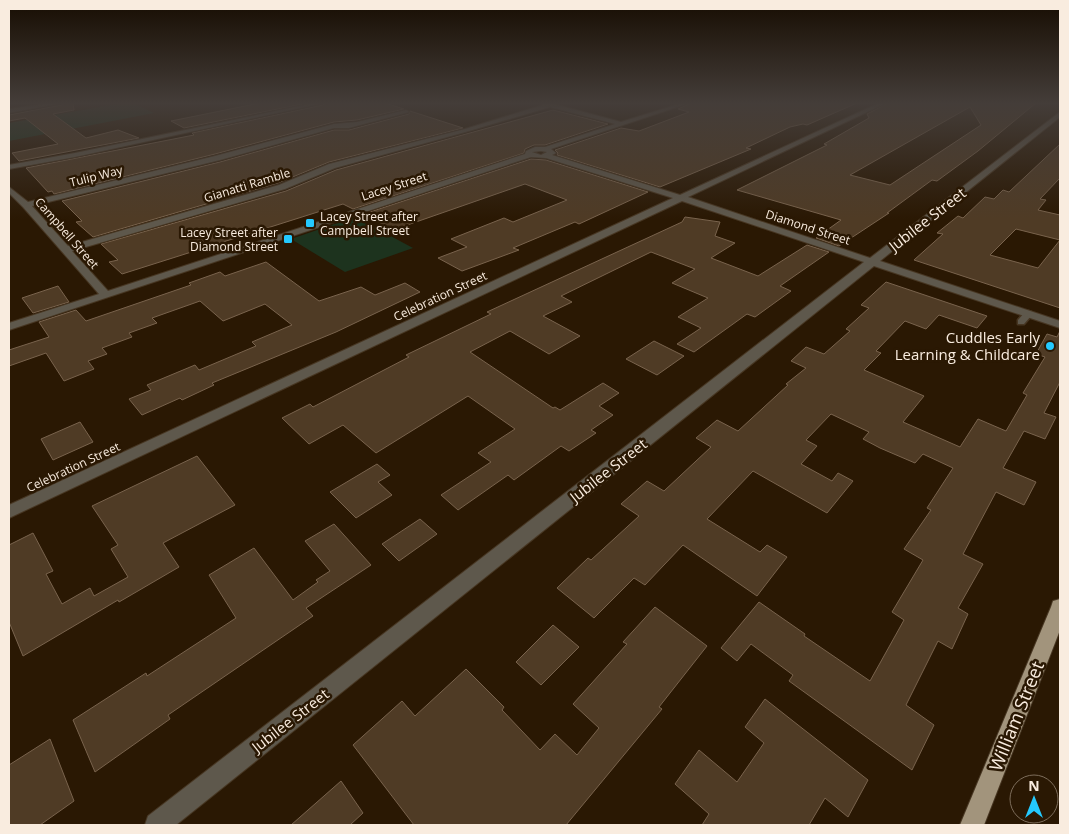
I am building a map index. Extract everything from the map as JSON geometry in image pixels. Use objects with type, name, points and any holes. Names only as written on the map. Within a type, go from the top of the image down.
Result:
[{"type":"main road","name":"William Street","points":[[972,825],[1060,607]]},
{"type":"street","points":[[9,169],[137,142]]},
{"type":"street","name":"Tulip Way","points":[[26,205],[277,142]]},
{"type":"street","name":"Gianatti Ramble","points":[[65,250],[282,187],[332,166],[422,142]]},
{"type":"street","points":[[546,153],[575,142]]},
{"type":"street","name":"Celebration Street","points":[[9,512],[801,142]]},
{"type":"street","name":"Jubilee Street","points":[[157,825],[1025,142]]},
{"type":"street","name":"Diamond Street","points":[[546,153],[1060,325]]},
{"type":"street","name":"Lacey Street","points":[[9,327],[506,162],[546,153]]},
{"type":"street","name":"Campbell Street","points":[[9,189],[26,205],[106,295]]},
{"type":"lane","points":[[1021,322],[1028,314]]},
{"type":"green space","points":[[355,217],[413,248],[345,272],[291,239]]},
{"type":"building","points":[[55,142],[119,142],[19,161],[12,153],[58,144]]},
{"type":"building","points":[[159,142],[260,142],[54,194],[52,191],[48,192],[26,168]]},
{"type":"building","points":[[292,142],[408,142],[329,162],[278,183],[93,237],[76,222],[82,221],[62,201],[220,162]]},
{"type":"building","points":[[438,142],[554,142],[545,145],[534,145],[525,149],[524,153],[353,209],[343,204],[122,274],[109,262],[118,260],[101,244],[286,191],[336,170]]},
{"type":"building","points":[[579,142],[759,142],[746,148],[751,149],[660,187],[557,155],[558,153],[555,150]]},
{"type":"building","points":[[828,142],[908,142],[850,175],[890,185],[955,142],[989,142],[937,181],[932,180],[887,213],[889,213],[839,246],[816,238],[841,220],[737,190],[827,145],[824,144]]},
{"type":"building","points":[[1060,144],[1060,178],[1040,199],[1046,200],[1038,210],[1060,215],[1060,240],[1060,308],[914,260],[943,234],[937,233],[958,216],[963,218],[985,197],[994,199],[1003,190],[1009,192]],"holes":[[[1016,229],[1060,240],[1038,268],[990,255]]]},
{"type":"building","points":[[531,159],[546,160],[648,192],[579,224],[575,222],[513,248],[519,250],[462,271],[438,258],[467,247],[451,239],[504,218],[513,222],[567,200],[525,184],[393,230],[364,214]]},
{"type":"building","points":[[685,217],[720,222],[715,236],[735,243],[711,258],[758,276],[807,245],[829,252],[780,286],[791,291],[755,317],[747,314],[694,352],[677,344],[701,328],[678,317],[708,298],[672,283],[695,269],[651,252],[561,296],[572,302],[543,316],[580,336],[549,354],[510,331],[470,352],[553,408],[555,407],[560,410],[603,383],[619,393],[599,406],[613,415],[591,430],[596,433],[569,451],[561,446],[514,480],[508,475],[458,510],[441,495],[491,462],[478,453],[515,429],[468,396],[376,453],[343,425],[309,444],[282,418],[310,404],[313,407],[409,357],[406,355],[491,314],[487,312],[682,222]]},
{"type":"building","points":[[266,262],[319,301],[361,287],[375,295],[405,283],[420,292],[336,332],[212,383],[214,385],[182,400],[180,398],[142,415],[129,399],[151,390],[147,385],[195,365],[199,370],[256,346],[252,342],[292,325],[265,304],[223,321],[200,301],[152,318],[157,323],[129,333],[132,337],[102,348],[107,354],[88,361],[94,369],[64,381],[46,353],[9,366],[9,350],[49,337],[39,322],[76,310],[86,321],[191,285],[189,283],[220,272],[225,276]]},
{"type":"building","points":[[886,282],[987,316],[977,328],[939,315],[926,329],[905,321],[876,351],[881,353],[864,370],[924,396],[903,422],[960,447],[978,419],[1006,431],[1027,395],[1023,393],[1045,357],[1036,354],[1047,334],[1057,337],[1060,331],[1060,382],[1044,413],[1056,417],[1045,439],[1024,431],[1003,468],[1036,482],[1024,505],[996,492],[963,554],[983,564],[958,608],[968,614],[952,649],[938,641],[906,705],[934,725],[912,770],[789,681],[793,675],[751,644],[737,661],[721,648],[759,602],[805,634],[804,636],[870,681],[904,620],[892,612],[923,560],[904,549],[931,510],[927,508],[953,468],[923,454],[915,463],[880,448],[863,439],[869,432],[831,414],[806,440],[817,446],[801,464],[832,481],[838,473],[853,481],[827,513],[753,471],[707,519],[760,552],[767,545],[787,557],[757,596],[683,545],[645,585],[634,578],[594,618],[557,588],[588,558],[591,560],[639,516],[621,504],[647,481],[664,491],[711,447],[696,438],[717,420],[738,431],[788,385],[786,384],[806,368],[791,361],[806,347],[824,354],[850,331],[846,329],[869,308],[861,305]]},
{"type":"building","points":[[58,286],[69,302],[33,313],[22,298]]},
{"type":"building","points":[[654,341],[684,356],[657,375],[626,359]]},
{"type":"building","points":[[80,422],[93,442],[53,460],[41,439]]},
{"type":"building","points":[[197,456],[235,505],[163,543],[179,567],[119,602],[118,600],[23,656],[9,622],[9,545],[33,533],[53,571],[46,574],[62,604],[90,588],[94,596],[128,577],[111,549],[118,545],[92,506]]},
{"type":"building","points":[[377,464],[390,475],[378,482],[392,495],[356,518],[330,492]]},
{"type":"building","points":[[420,519],[437,534],[399,561],[382,544]]},
{"type":"building","points":[[334,524],[371,565],[306,608],[313,616],[168,715],[170,719],[95,772],[73,720],[146,673],[147,676],[236,618],[209,575],[254,548],[293,600],[318,582],[316,580],[330,571],[305,541]]},
{"type":"building","points":[[655,607],[707,646],[659,707],[662,709],[566,825],[414,825],[353,745],[402,701],[415,716],[466,669],[504,707],[502,710],[540,750],[555,734],[577,755],[599,728],[573,704],[627,644],[623,642]]},
{"type":"building","points":[[553,625],[579,647],[541,685],[516,662]]},
{"type":"building","points":[[765,699],[868,780],[848,817],[825,798],[809,825],[702,825],[709,814],[675,784],[699,750],[737,782],[764,743],[745,727]]},
{"type":"building","points":[[50,739],[74,801],[40,825],[9,825],[9,765]]},
{"type":"building","points":[[341,781],[363,813],[350,825],[291,825]]},
{"type":"place","name":"Lacey Street after Campbell Street","points":[[310,223]]},
{"type":"place","name":"Lacey Street after Diamond Street","points":[[288,239]]},
{"type":"place","name":"Cuddles Early Learning & Childcare","points":[[1050,346]]}]
